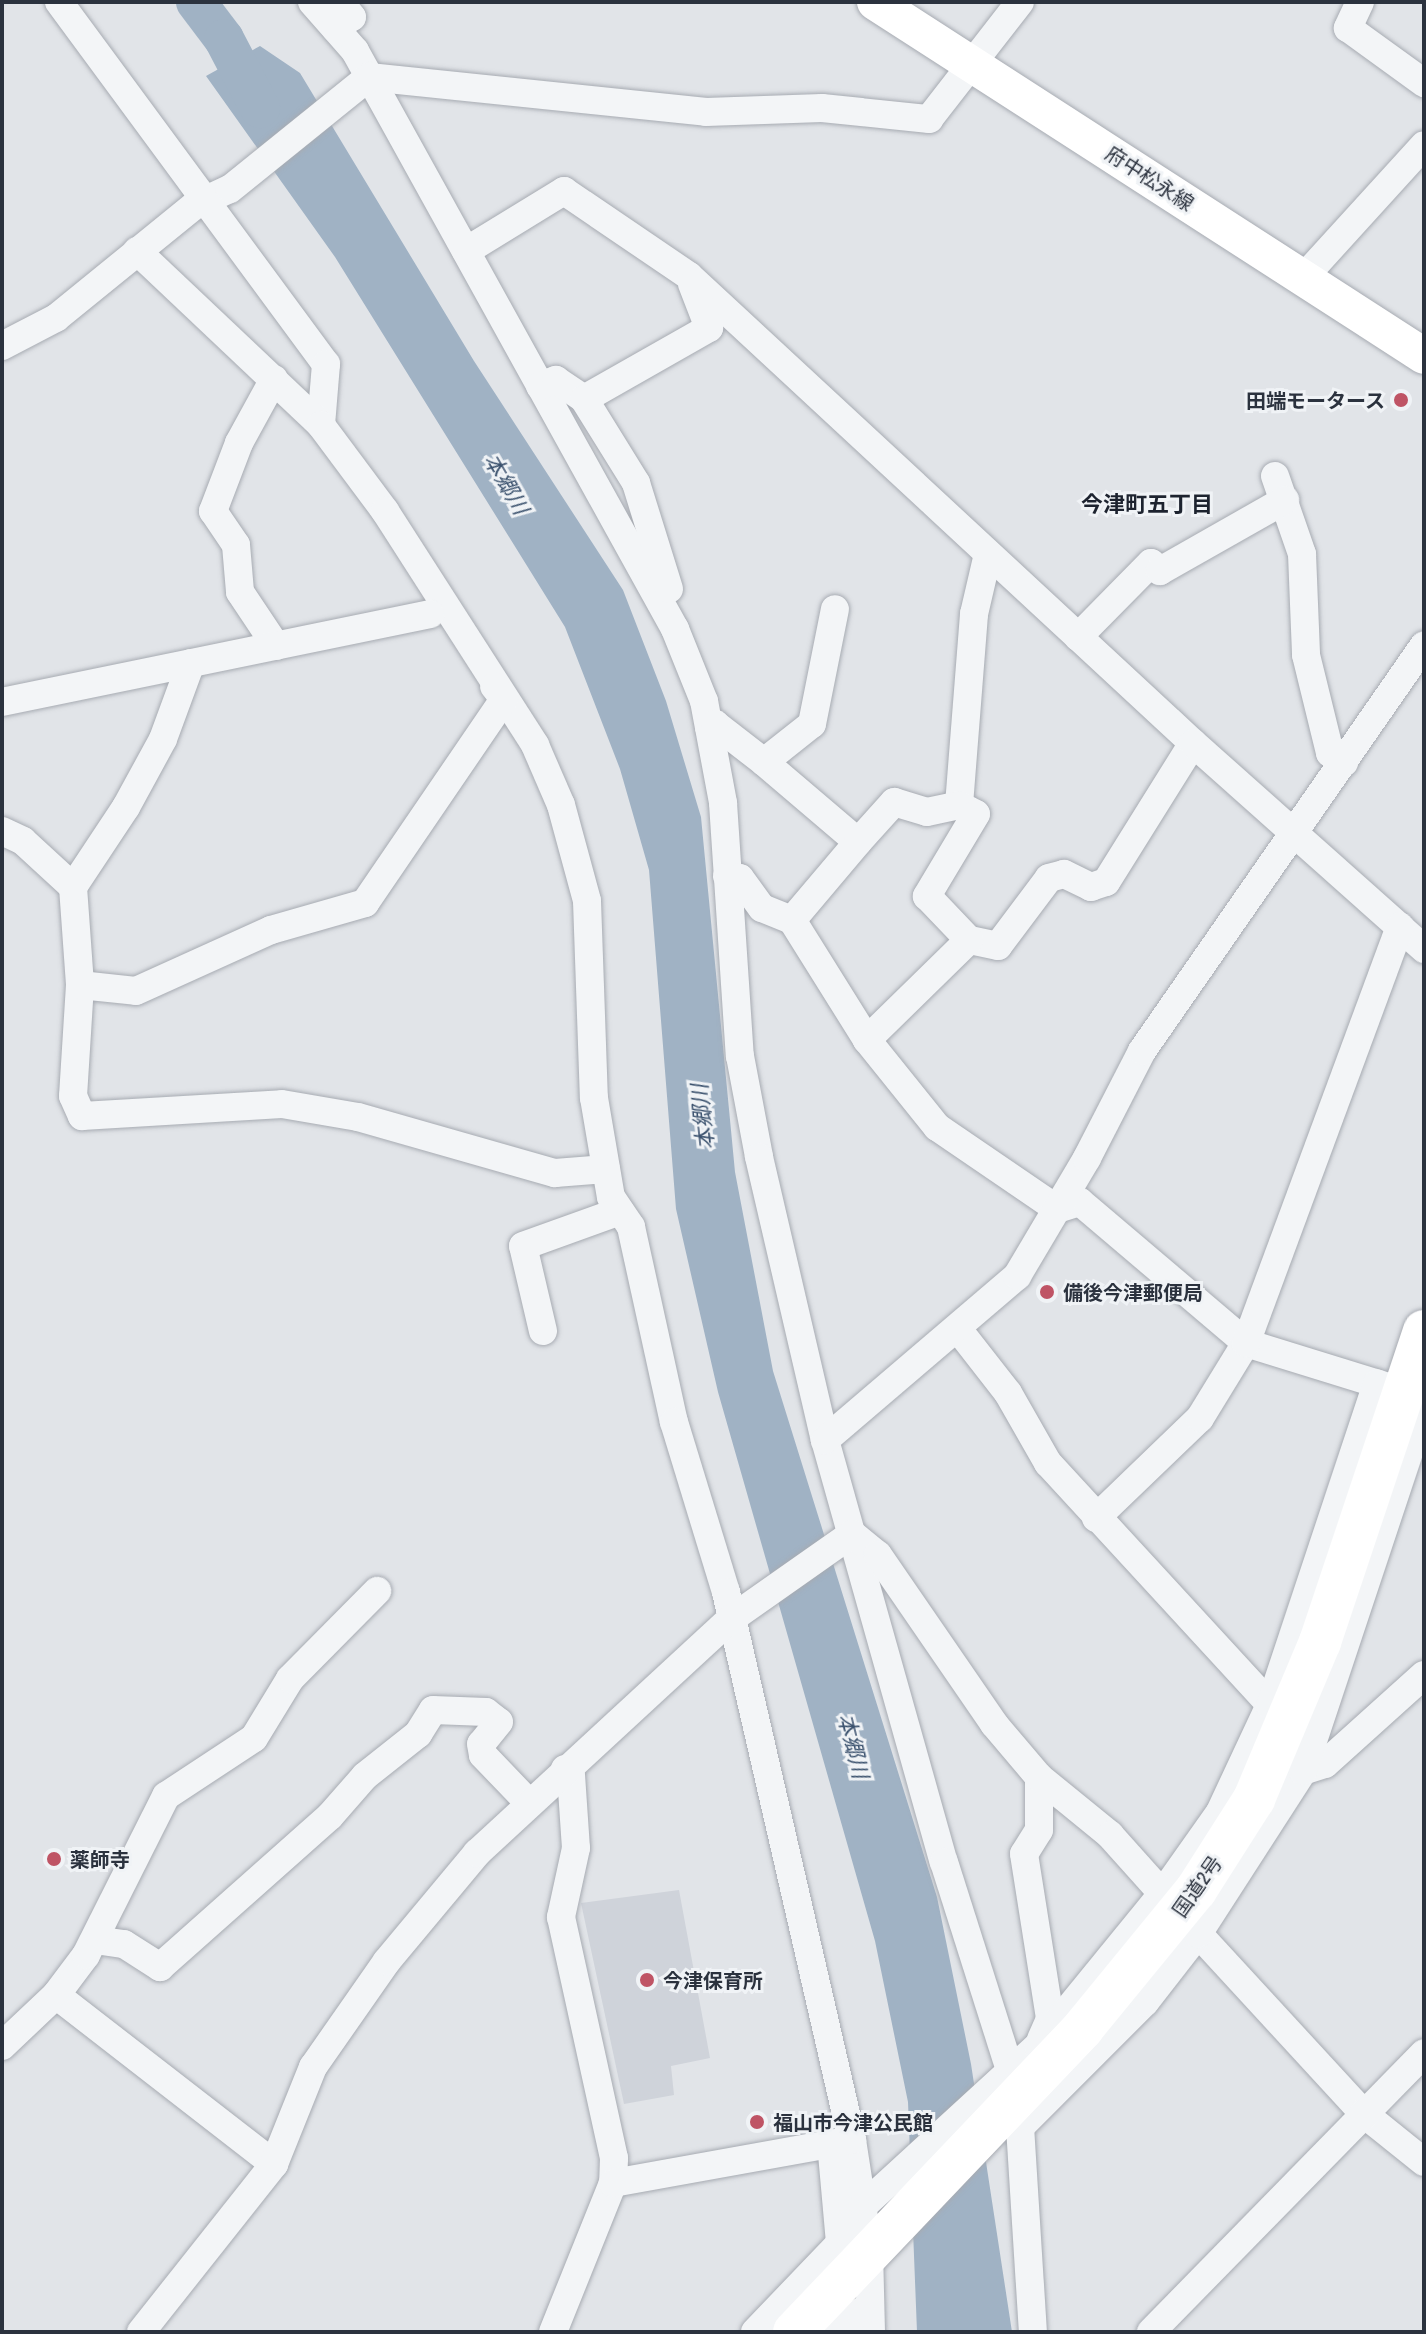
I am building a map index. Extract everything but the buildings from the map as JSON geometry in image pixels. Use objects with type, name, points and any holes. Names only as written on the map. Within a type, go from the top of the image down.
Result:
[{"type":"highway","name":"国道2号","points":[[794,2332],[854,2247],[1012,2101],[1144,1959],[1196,1890],[1254,1799],[1320,1642],[1407,1395],[1424,1331]]},
{"type":"main road","name":"府中松永線","points":[[875,2],[1424,356]]},
{"type":"street","points":[[59,2],[220,196],[326,364],[321,425]]},
{"type":"street","points":[[312,2],[338,15],[369,77],[675,629],[709,727],[723,803],[740,1056],[825,1440],[852,1534],[870,1564],[1039,1777],[1110,1835],[1166,1898]]},
{"type":"street","points":[[2,346],[56,318],[195,205],[220,196],[369,77],[706,112],[822,108],[929,119],[969,62],[1020,2]]},
{"type":"street","points":[[1360,2],[1348,28],[1424,83]]},
{"type":"street","points":[[1304,277],[1424,145]]},
{"type":"street","points":[[466,251],[564,191],[689,276],[1284,827],[1296,831],[1424,949]]},
{"type":"street","points":[[137,251],[321,425],[385,511],[535,745],[561,805],[587,901],[594,1098],[611,1197],[631,1227],[674,1422],[740,1613],[841,2142],[854,2247],[871,2319],[828,2332]]},
{"type":"street","points":[[584,399],[709,328],[689,276]]},
{"type":"street","points":[[274,379],[239,443],[213,511],[236,545],[240,592],[276,646]]},
{"type":"street","points":[[540,386],[556,380],[584,399],[636,483],[662,577],[685,620],[675,629]]},
{"type":"street","points":[[1078,637],[1151,563],[1160,571],[1280,488],[1302,554],[1306,655],[1330,753],[1344,762]]},
{"type":"street","points":[[385,511],[430,614],[504,699]]},
{"type":"street","points":[[959,805],[974,614],[988,554]]},
{"type":"street","points":[[764,762],[812,724],[835,609]]},
{"type":"street","points":[[2,702],[430,614]]},
{"type":"street","points":[[825,1440],[1017,1276],[1057,1209],[1142,1051],[1424,646]]},
{"type":"street","points":[[191,663],[163,739],[126,807],[73,887],[80,985],[73,1096],[82,1116],[282,1104],[358,1117],[555,1173],[606,1169]]},
{"type":"street","points":[[80,985],[136,991],[271,930],[365,903],[504,699]]},
{"type":"street","points":[[709,727],[715,724],[858,842]]},
{"type":"street","points":[[792,920],[894,802],[927,812],[959,805],[976,814],[927,896],[969,940],[998,946],[1049,878],[1064,874],[1091,887],[1106,882],[1193,743]]},
{"type":"street","points":[[2,831],[23,841],[73,887]]},
{"type":"street","points":[[727,876],[740,878],[762,908],[792,920],[867,1040],[937,1127],[1057,1209]]},
{"type":"street","points":[[1096,1518],[1200,1418],[1246,1343],[1400,927]]},
{"type":"street","points":[[867,1040],[969,940]]},
{"type":"street","points":[[1057,1209],[1080,1202],[1246,1343],[1407,1395]]},
{"type":"street","points":[[543,1331],[523,1246],[620,1211]]},
{"type":"street","points":[[958,1329],[1008,1393],[1048,1463],[1274,1709]]},
{"type":"street","points":[[1038,2046],[1166,1898],[1220,1812],[1274,1709],[1407,1395]]},
{"type":"street","points":[[862,2207],[1145,2002],[1195,1931],[1310,1756],[1407,1395]]},
{"type":"street","points":[[141,2332],[274,2164],[313,2067],[379,1973],[477,1853],[528,1802],[740,1613],[852,1534]]},
{"type":"street","points":[[870,1564],[1012,2101],[1033,2332]]},
{"type":"street","points":[[2,2047],[56,1995],[95,1940],[166,1796],[254,1738],[290,1679],[377,1591]]},
{"type":"street","points":[[1310,1756],[1424,1675]]},
{"type":"street","points":[[95,1940],[124,1944],[160,1967],[330,1816],[365,1776],[418,1734],[433,1710],[486,1712],[499,1722],[481,1744],[483,1755],[528,1802]]},
{"type":"street","points":[[553,2332],[613,2183],[614,2158],[561,1917],[576,1848],[571,1775],[565,1769]]},
{"type":"street","points":[[1012,2101],[1050,2019],[1024,1854],[1039,1830],[1039,1777]]},
{"type":"street","points":[[1195,1931],[1363,2113],[1424,2162]]},
{"type":"street","points":[[56,1995],[274,2164]]},
{"type":"street","points":[[1151,2332],[1423,2055]]},
{"type":"street","points":[[613,2183],[841,2142]]},
{"type":"street","points":[[755,2332],[854,2247],[862,2207],[841,2142]]},
{"type":"shaded area","name":"今津保育所","points":[[679,1890],[710,2058],[671,2066],[674,2095],[624,2104],[581,1903]]},
{"type":"water","points":[[260,46],[300,73],[474,361],[623,590],[666,701],[701,817],[735,1172],[773,1371],[937,1897],[971,2064],[1012,2332],[917,2332],[908,2102],[875,1941],[718,1392],[676,1209],[649,870],[620,769],[565,627],[335,257],[206,76]]},
{"type":"waterway","name":"本郷川","points":[[196,2],[224,39],[260,108]]},
{"type":"place","name":"田端モータース","points":[[1401,400]]},
{"type":"place","name":"備後今津郵便局","points":[[1047,1292]]},
{"type":"place","name":"薬師寺","points":[[54,1859]]},
{"type":"place","name":"今津保育所","points":[[647,1980]]},
{"type":"place","name":"福山市今津公民館","points":[[757,2122]]},
{"type":"district","name":"今津町五丁目","points":[[1147,505]]}]
